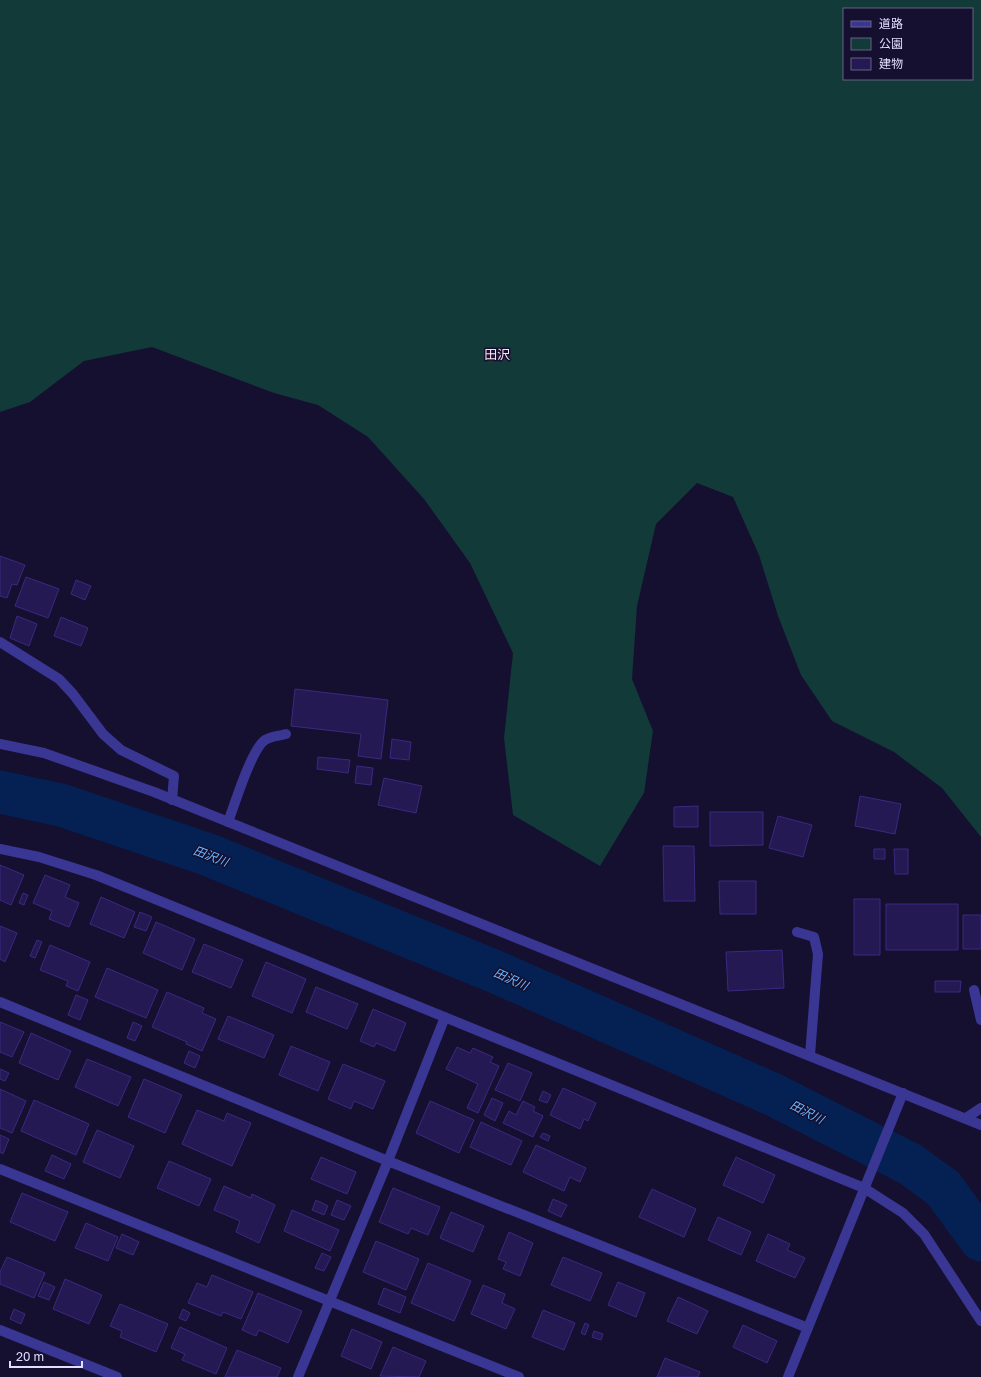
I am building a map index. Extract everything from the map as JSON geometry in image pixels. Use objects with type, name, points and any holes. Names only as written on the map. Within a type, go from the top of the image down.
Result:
[{"type":"street","points":[[0,642],[59,679],[73,694],[104,734],[121,750],[174,776],[172,800]]},
{"type":"street","points":[[228,822],[250,764],[263,741],[286,734]]},
{"type":"street","points":[[0,744],[44,753],[172,800],[810,1055],[981,1125]]},
{"type":"street","points":[[0,849],[39,857],[96,875],[864,1188],[903,1213],[924,1234],[981,1321]]},
{"type":"street","points":[[797,932],[814,937],[818,954],[810,1055]]},
{"type":"street","points":[[974,990],[981,1020]]},
{"type":"street","points":[[0,1002],[388,1161],[808,1328]]},
{"type":"street","points":[[298,1377],[388,1161],[444,1017]]},
{"type":"street","points":[[788,1377],[903,1093]]},
{"type":"street","points":[[966,1118],[981,1108]]},
{"type":"street","points":[[0,1169],[519,1377]]},
{"type":"street","points":[[0,1330],[117,1377]]},
{"type":"green space","points":[[0,0],[981,0],[981,837],[942,788],[894,752],[832,721],[801,675],[778,616],[759,555],[733,497],[697,483],[656,524],[637,606],[632,679],[653,731],[644,793],[600,866],[513,815],[504,738],[513,653],[470,563],[424,499],[368,437],[318,405],[274,393],[152,347],[84,361],[30,402],[0,412]]},
{"type":"building","points":[[0,556],[25,565],[17,585],[12,584],[7,598],[0,596]]},
{"type":"building","points":[[26,577],[59,589],[48,618],[15,606]]},
{"type":"building","points":[[76,580],[91,586],[85,600],[71,594]]},
{"type":"building","points":[[17,616],[37,624],[29,646],[10,638]]},
{"type":"building","points":[[61,617],[88,628],[81,646],[54,636]]},
{"type":"building","points":[[295,689],[388,700],[381,759],[358,756],[361,734],[291,726]]},
{"type":"building","points":[[392,739],[411,742],[409,760],[390,758]]},
{"type":"building","points":[[318,757],[350,760],[348,773],[317,769]]},
{"type":"building","points":[[357,766],[373,768],[371,785],[355,783]]},
{"type":"building","points":[[384,778],[422,786],[416,813],[378,805]]},
{"type":"building","points":[[860,796],[901,804],[895,834],[855,826]]},
{"type":"building","points":[[698,806],[698,827],[674,827],[674,807]]},
{"type":"building","points":[[710,812],[763,812],[763,845],[710,846]]},
{"type":"building","points":[[778,816],[812,825],[803,857],[769,848]]},
{"type":"building","points":[[663,846],[694,846],[695,901],[664,901]]},
{"type":"building","points":[[874,849],[885,849],[885,859],[874,859]]},
{"type":"building","points":[[894,849],[908,849],[908,874],[895,874]]},
{"type":"building","points":[[0,865],[24,875],[11,905],[0,900]]},
{"type":"building","points":[[45,875],[70,885],[65,897],[79,903],[69,927],[49,919],[52,911],[33,903]]},
{"type":"building","points":[[719,881],[756,881],[756,914],[720,914]]},
{"type":"building","points":[[23,893],[28,895],[24,905],[19,903]]},
{"type":"building","points":[[101,897],[135,912],[124,938],[90,924]]},
{"type":"building","points":[[854,899],[880,899],[880,955],[854,955]]},
{"type":"building","points":[[886,904],[958,904],[958,950],[886,950]]},
{"type":"building","points":[[140,912],[152,917],[146,931],[134,927]]},
{"type":"building","points":[[963,915],[981,915],[981,949],[963,949]]},
{"type":"building","points":[[156,922],[195,939],[182,970],[143,953]]},
{"type":"building","points":[[0,926],[17,933],[5,962],[0,959]]},
{"type":"building","points":[[37,940],[42,942],[35,958],[30,956]]},
{"type":"building","points":[[204,944],[243,960],[231,988],[192,972]]},
{"type":"building","points":[[50,945],[90,962],[78,991],[66,986],[68,981],[40,970]]},
{"type":"building","points":[[782,950],[784,988],[728,991],[726,952]]},
{"type":"building","points":[[266,962],[306,979],[292,1013],[252,996]]},
{"type":"building","points":[[107,968],[158,990],[146,1018],[95,997]]},
{"type":"building","points":[[935,981],[961,981],[960,992],[935,992]]},
{"type":"building","points":[[316,987],[358,1004],[347,1029],[306,1012]]},
{"type":"building","points":[[167,992],[204,1008],[202,1013],[216,1019],[202,1051],[186,1044],[187,1042],[152,1027]]},
{"type":"building","points":[[76,995],[88,1000],[80,1020],[68,1015]]},
{"type":"building","points":[[373,1009],[406,1023],[395,1051],[376,1043],[374,1047],[360,1041]]},
{"type":"building","points":[[228,1016],[274,1035],[264,1058],[218,1039]]},
{"type":"building","points":[[0,1022],[24,1032],[12,1057],[0,1052]]},
{"type":"building","points":[[133,1022],[142,1026],[135,1041],[127,1038]]},
{"type":"building","points":[[31,1033],[71,1051],[58,1080],[19,1063]]},
{"type":"building","points":[[291,1046],[330,1062],[318,1091],[279,1075]]},
{"type":"building","points":[[457,1047],[470,1053],[473,1048],[493,1057],[490,1062],[499,1066],[478,1113],[467,1108],[478,1084],[446,1069]]},
{"type":"building","points":[[189,1051],[200,1056],[195,1068],[184,1063]]},
{"type":"building","points":[[87,1059],[131,1077],[118,1106],[75,1087]]},
{"type":"building","points":[[508,1063],[532,1073],[520,1101],[495,1090]]},
{"type":"building","points":[[343,1064],[385,1081],[373,1109],[354,1101],[351,1109],[328,1099]]},
{"type":"building","points":[[0,1069],[9,1073],[5,1081],[0,1079]]},
{"type":"building","points":[[144,1079],[182,1095],[165,1133],[128,1117]]},
{"type":"building","points":[[563,1088],[596,1103],[588,1121],[584,1119],[580,1129],[550,1115]]},
{"type":"building","points":[[0,1089],[26,1101],[12,1133],[0,1128]]},
{"type":"building","points":[[543,1091],[551,1095],[547,1103],[539,1100]]},
{"type":"building","points":[[492,1098],[503,1103],[495,1121],[484,1115]]},
{"type":"building","points":[[34,1100],[89,1124],[76,1155],[21,1131]]},
{"type":"building","points":[[430,1101],[474,1120],[459,1153],[416,1133]]},
{"type":"building","points":[[523,1101],[535,1107],[533,1111],[543,1116],[533,1137],[503,1123],[509,1111],[516,1115]]},
{"type":"building","points":[[197,1110],[224,1121],[227,1113],[251,1123],[232,1166],[182,1144]]},
{"type":"building","points":[[481,1122],[522,1141],[511,1165],[470,1147]]},
{"type":"building","points":[[97,1130],[134,1146],[120,1178],[83,1162]]},
{"type":"building","points":[[543,1133],[550,1136],[548,1141],[540,1137]]},
{"type":"building","points":[[0,1135],[9,1139],[3,1154],[0,1152]]},
{"type":"building","points":[[536,1145],[586,1168],[580,1182],[570,1177],[564,1191],[523,1172]]},
{"type":"building","points":[[52,1155],[71,1164],[64,1179],[45,1171]]},
{"type":"building","points":[[321,1157],[356,1172],[347,1194],[311,1179]]},
{"type":"building","points":[[736,1157],[775,1175],[763,1203],[723,1185]]},
{"type":"building","points":[[169,1161],[211,1179],[199,1206],[157,1188]]},
{"type":"building","points":[[224,1186],[251,1198],[252,1194],[275,1205],[259,1243],[236,1232],[240,1221],[214,1210]]},
{"type":"building","points":[[393,1188],[440,1207],[428,1235],[411,1228],[408,1234],[379,1222]]},
{"type":"building","points":[[652,1189],[696,1209],[684,1237],[639,1217]]},
{"type":"building","points":[[22,1193],[68,1212],[55,1241],[10,1222]]},
{"type":"building","points":[[553,1199],[567,1205],[561,1217],[548,1211]]},
{"type":"building","points":[[316,1200],[328,1206],[324,1215],[312,1210]]},
{"type":"building","points":[[337,1200],[351,1206],[344,1220],[331,1215]]},
{"type":"building","points":[[292,1210],[339,1230],[330,1251],[284,1231]]},
{"type":"building","points":[[451,1212],[484,1226],[473,1252],[440,1238]]},
{"type":"building","points":[[718,1217],[751,1232],[741,1255],[708,1240]]},
{"type":"building","points":[[86,1223],[118,1237],[108,1261],[75,1248]]},
{"type":"building","points":[[509,1232],[533,1243],[520,1276],[503,1269],[506,1262],[498,1259]]},
{"type":"building","points":[[122,1234],[139,1242],[133,1255],[116,1248]]},
{"type":"building","points":[[768,1234],[790,1244],[787,1250],[805,1258],[795,1278],[756,1261]]},
{"type":"building","points":[[376,1241],[419,1259],[406,1290],[363,1272]]},
{"type":"building","points":[[322,1253],[331,1257],[324,1271],[315,1268]]},
{"type":"building","points":[[7,1257],[45,1273],[34,1298],[0,1284],[0,1272]]},
{"type":"building","points":[[563,1257],[602,1273],[590,1301],[551,1285]]},
{"type":"building","points":[[428,1263],[471,1281],[454,1321],[411,1303]]},
{"type":"building","points":[[212,1275],[253,1292],[241,1319],[223,1312],[221,1316],[188,1303],[197,1283],[207,1287]]},
{"type":"building","points":[[65,1279],[102,1295],[89,1324],[53,1309]]},
{"type":"building","points":[[44,1282],[55,1287],[49,1300],[38,1296]]},
{"type":"building","points":[[618,1282],[645,1293],[636,1317],[608,1305]]},
{"type":"building","points":[[483,1285],[505,1294],[502,1303],[515,1309],[506,1329],[471,1314]]},
{"type":"building","points":[[384,1288],[406,1297],[400,1313],[378,1304]]},
{"type":"building","points":[[258,1293],[302,1311],[288,1343],[259,1330],[256,1336],[242,1330]]},
{"type":"building","points":[[678,1297],[708,1311],[697,1334],[667,1321]]},
{"type":"building","points":[[120,1304],[168,1324],[156,1352],[120,1337],[122,1331],[110,1326]]},
{"type":"building","points":[[14,1309],[25,1314],[21,1324],[10,1319]]},
{"type":"building","points":[[183,1309],[190,1313],[186,1321],[179,1318]]},
{"type":"building","points":[[543,1310],[575,1323],[564,1350],[532,1337]]},
{"type":"building","points":[[585,1323],[589,1325],[585,1335],[581,1333]]},
{"type":"building","points":[[743,1325],[777,1341],[767,1363],[733,1347]]},
{"type":"building","points":[[180,1327],[227,1348],[216,1374],[182,1360],[185,1354],[171,1348]]},
{"type":"building","points":[[352,1329],[382,1342],[371,1369],[341,1356]]},
{"type":"building","points":[[594,1331],[603,1334],[601,1340],[592,1337]]},
{"type":"building","points":[[393,1347],[426,1361],[419,1377],[380,1376]]},
{"type":"building","points":[[237,1350],[281,1368],[277,1377],[225,1377]]},
{"type":"building","points":[[665,1358],[700,1372],[698,1377],[657,1377]]},
{"type":"waterway","name":"田沢川","points":[[0,792],[61,805],[209,855],[496,972],[772,1094],[910,1164],[943,1188],[981,1240]]},
{"type":"district","name":"田沢","points":[[497,354]]}]
